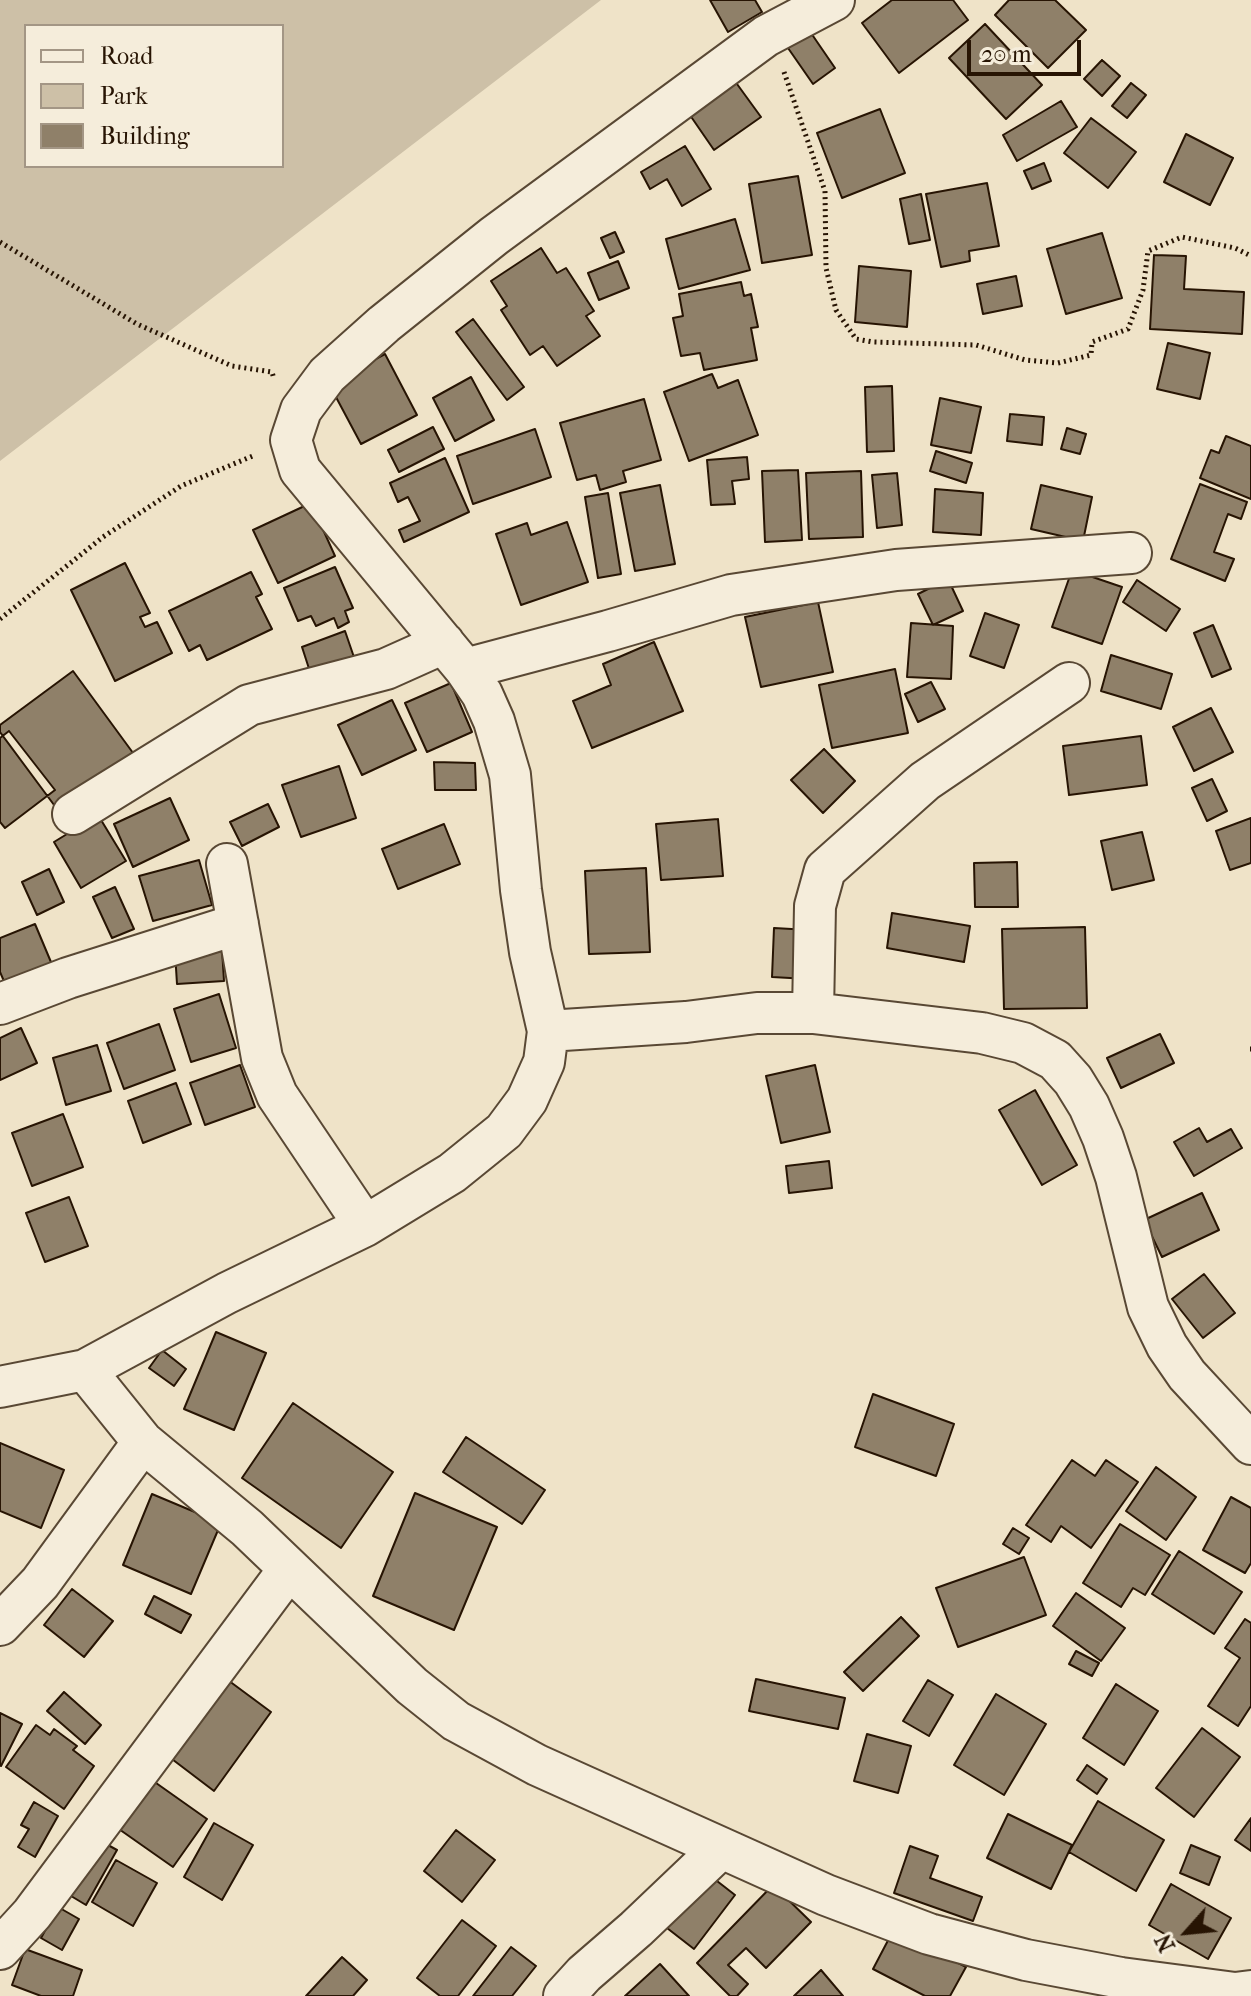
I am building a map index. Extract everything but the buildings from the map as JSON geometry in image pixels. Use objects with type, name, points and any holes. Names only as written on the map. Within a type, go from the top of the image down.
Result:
[{"type":"street","points":[[0,1387],[85,1370],[227,1293],[365,1226],[452,1173],[504,1131],[527,1100],[544,1062],[548,1031],[530,952],[510,775],[494,721],[482,694],[455,656],[300,470],[291,440],[301,410],[327,375],[384,324],[494,236],[766,36],[834,0]]},
{"type":"street","points":[[73,814],[249,705],[386,669],[608,631],[731,595],[896,570],[1131,553]]},
{"type":"street","points":[[813,1013],[815,906],[825,870],[925,781],[1069,683]]},
{"type":"street","points":[[227,864],[262,1058],[277,1095],[365,1226]]},
{"type":"street","points":[[0,1004],[68,978],[238,924]]},
{"type":"street","points":[[548,1031],[686,1022],[757,1013],[813,1013],[982,1033],[1023,1043],[1055,1060],[1073,1080],[1103,1138],[1116,1177],[1148,1307],[1167,1346],[1187,1375],[1251,1444]]},
{"type":"street","points":[[85,1370],[143,1442],[247,1528],[412,1686],[456,1721],[537,1765],[826,1895],[929,1934],[1026,1960],[1121,1978],[1235,1993],[1251,1991]]},
{"type":"street","points":[[0,1625],[40,1583],[143,1442]]},
{"type":"street","points":[[0,1949],[32,1914],[289,1569]]},
{"type":"street","points":[[564,1996],[720,1849]]},
{"type":"path","points":[[766,36],[783,70],[825,191],[826,268],[836,310],[856,339],[976,345],[1025,360],[1058,363],[1091,355],[1092,342],[1128,329],[1143,290],[1148,251],[1182,237],[1235,248],[1251,256]]},
{"type":"path","points":[[0,242],[137,324],[232,366],[272,372],[291,440],[181,486],[103,537],[0,619]]},
{"type":"green space","points":[[0,0],[601,0],[0,461]]}]
